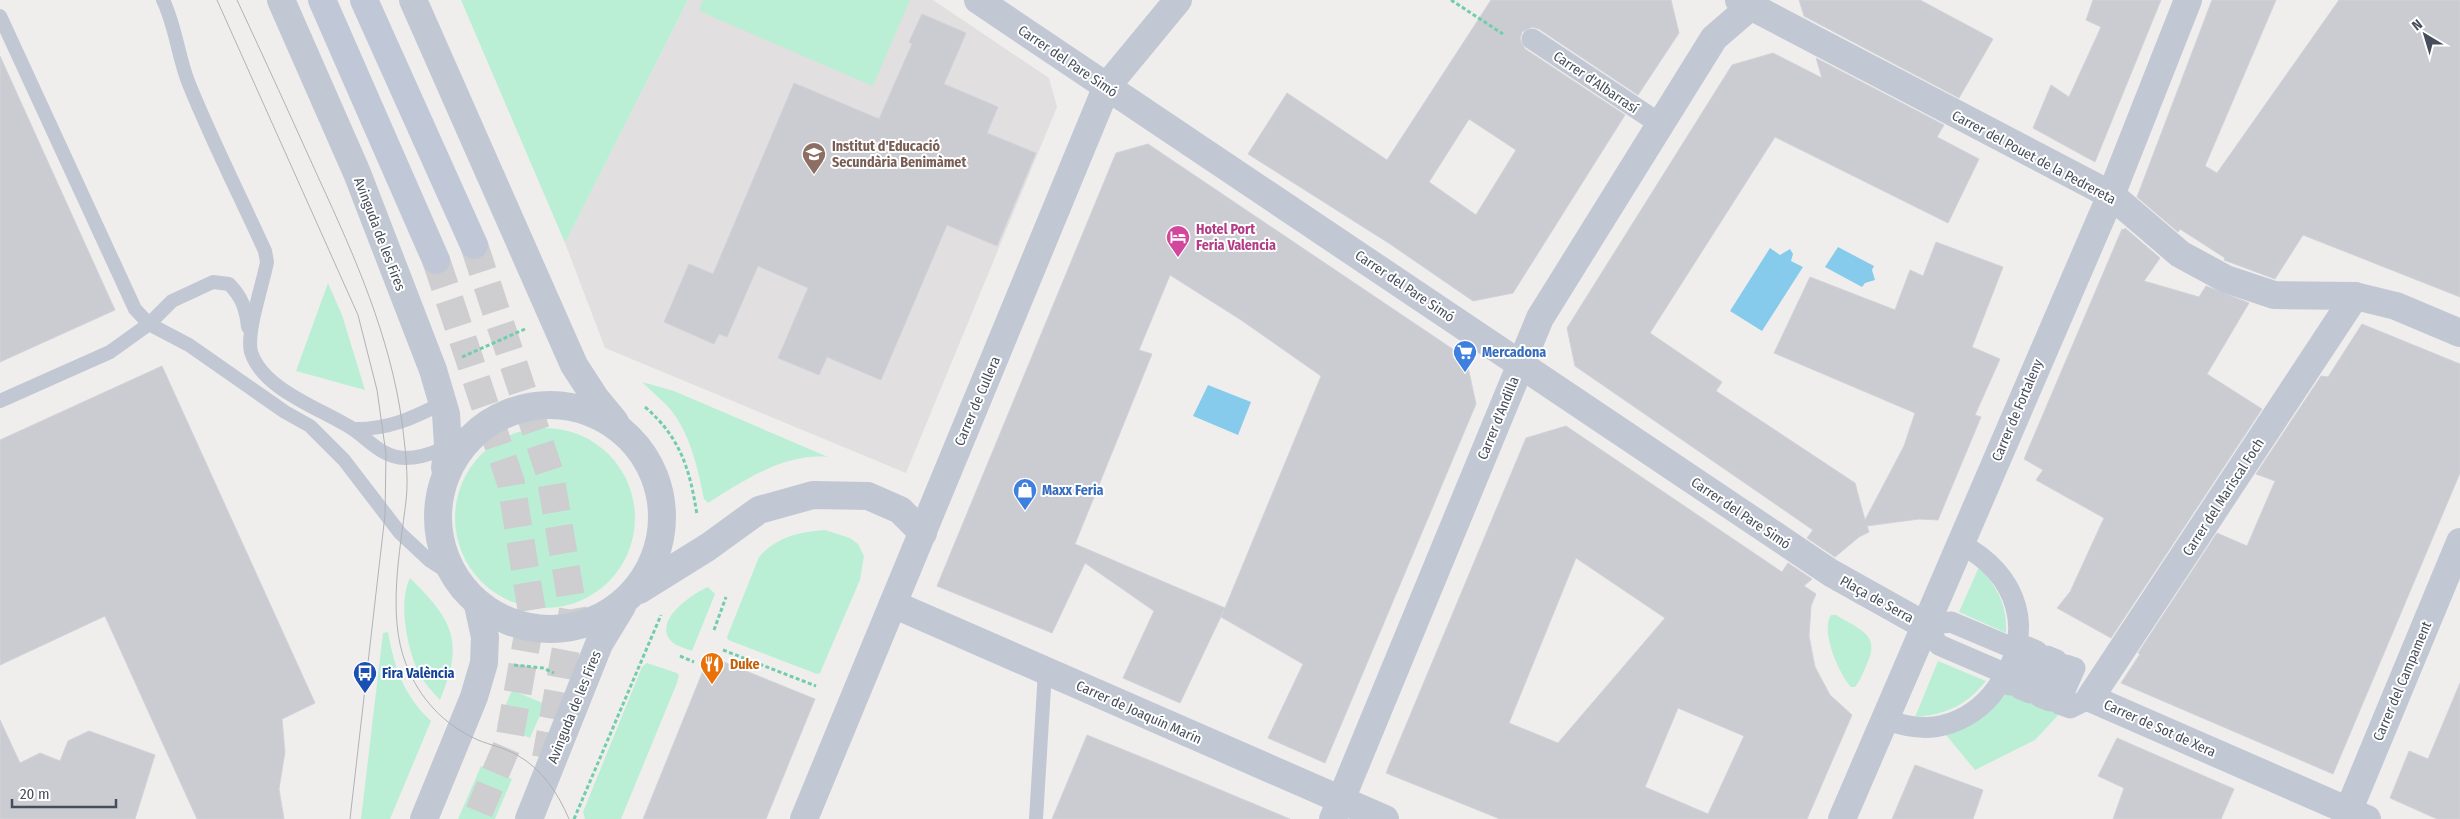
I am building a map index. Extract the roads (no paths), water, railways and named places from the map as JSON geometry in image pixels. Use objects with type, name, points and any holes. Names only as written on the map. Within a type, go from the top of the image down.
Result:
[{"type":"main road","points":[[322,0],[436,260]]},
{"type":"main road","points":[[364,0],[474,245]]},
{"type":"street","name":"Avinguda de les Fires","points":[[280,0],[357,174],[444,402],[448,445],[438,526],[443,552],[454,576],[478,605]]},
{"type":"street","points":[[413,0],[574,365],[596,399],[629,438]]},
{"type":"street","name":"Carrer del Pare Simó","points":[[978,0],[1830,573]]},
{"type":"street","name":"Carrer de Cullera","points":[[804,819],[1107,86],[1178,0]]},
{"type":"street","name":"Carrer de Fortaleny","points":[[1842,819],[2110,195],[2188,0]]},
{"type":"street","name":"Carrer del Pouet de la Pedrereta","points":[[1748,2],[2110,195],[2180,254],[2226,279],[2274,295],[2355,296],[2396,306],[2460,332]]},
{"type":"street","name":"Carrer d'Andilla","points":[[1337,810],[1540,318],[1714,38],[1748,2]]},
{"type":"street","name":"Carrer d'Albarrasí","points":[[1532,39],[1660,124]]},
{"type":"street","name":"Carrer del Mariscal Foch","points":[[2090,698],[2355,296]]},
{"type":"street","points":[[444,476],[460,446],[482,426],[512,410],[545,404],[575,408],[604,418],[629,438]]},
{"type":"street","name":"Avinguda de les Fires","points":[[529,819],[599,644],[612,620],[632,594],[657,552],[662,522],[660,491],[648,463],[629,438]]},
{"type":"street","points":[[478,605],[497,617],[514,624],[544,630],[574,627],[603,617],[632,594],[708,547],[759,510],[813,495],[868,496],[900,510],[923,533]]},
{"type":"street","name":"Carrer del Campament","points":[[2353,816],[2460,542]]},
{"type":"street","points":[[1884,719],[1903,726],[1923,728],[1943,726],[1962,719],[1979,708],[2008,681],[2018,648],[2019,626],[2016,608],[2010,591],[1989,563],[1975,551],[1959,543]]},
{"type":"street","name":"Plaça de Serra","points":[[1830,573],[1924,625],[1939,645],[1997,670],[2008,681]]},
{"type":"street","name":"Carrer de Joaquín Marín","points":[[893,604],[1045,671],[1337,810],[1385,819]]},
{"type":"street","points":[[424,819],[474,697],[484,663],[485,637],[478,605]]},
{"type":"street","name":"Plaça de Serra","points":[[1924,625],[1951,622],[2008,646],[2018,648]]},
{"type":"street","name":"Carrer de Sot de Xera","points":[[2008,681],[2028,647],[2037,651],[2020,689],[2030,693],[2047,656],[2057,660],[2040,697],[2050,701],[2066,665],[2075,668],[2058,704],[2070,708],[2090,698],[2353,816]]},
{"type":"lane","points":[[163,0],[172,20],[177,49],[188,83],[265,251],[267,262],[250,337]]},
{"type":"lane","points":[[0,16],[135,309],[149,324],[189,345],[285,412],[310,426],[344,460],[400,532],[429,560],[454,576]]},
{"type":"lane","points":[[0,402],[110,352],[149,324],[172,301],[213,282],[229,284],[246,308],[251,352],[257,364],[268,378],[290,394],[353,429],[386,454],[395,457],[415,457],[448,445],[482,426]]},
{"type":"lane","points":[[353,429],[376,429],[402,423],[444,402]]},
{"type":"lane","points":[[1036,819],[1045,671]]},
{"type":"water","points":[[1838,247],[1874,266],[1872,270],[1875,280],[1865,283],[1862,287],[1825,267]]},
{"type":"water","points":[[1770,248],[1780,255],[1790,249],[1793,254],[1791,261],[1803,267],[1762,331],[1730,311]]},
{"type":"water","points":[[1208,385],[1251,402],[1238,435],[1193,416]]},
{"type":"tunnel","points":[[474,245],[550,474],[573,610],[546,758]]},
{"type":"tunnel","points":[[436,260],[511,483],[532,612],[509,741],[476,819]]},
{"type":"tram line","points":[[217,0],[358,315],[377,390],[386,454],[385,515],[350,819]]},
{"type":"tram line","points":[[237,0],[358,267],[389,359],[402,422],[407,472],[407,491],[398,562],[396,605],[400,645],[406,664],[411,676],[426,699],[454,727],[478,740],[503,748],[534,767],[548,782],[560,800],[569,819]]},
{"type":"place","name":"Institut d'Educació Secundària Benimàmet","points":[[814,175]]},
{"type":"place","name":"Hotel Port Feria Valencia","points":[[1178,258]]},
{"type":"place","name":"Mercadona","points":[[1465,373]]},
{"type":"place","name":"Maxx Feria","points":[[1025,511]]},
{"type":"place","name":"Duke","points":[[712,685]]},
{"type":"place","name":"Fira València","points":[[365,694]]}]
